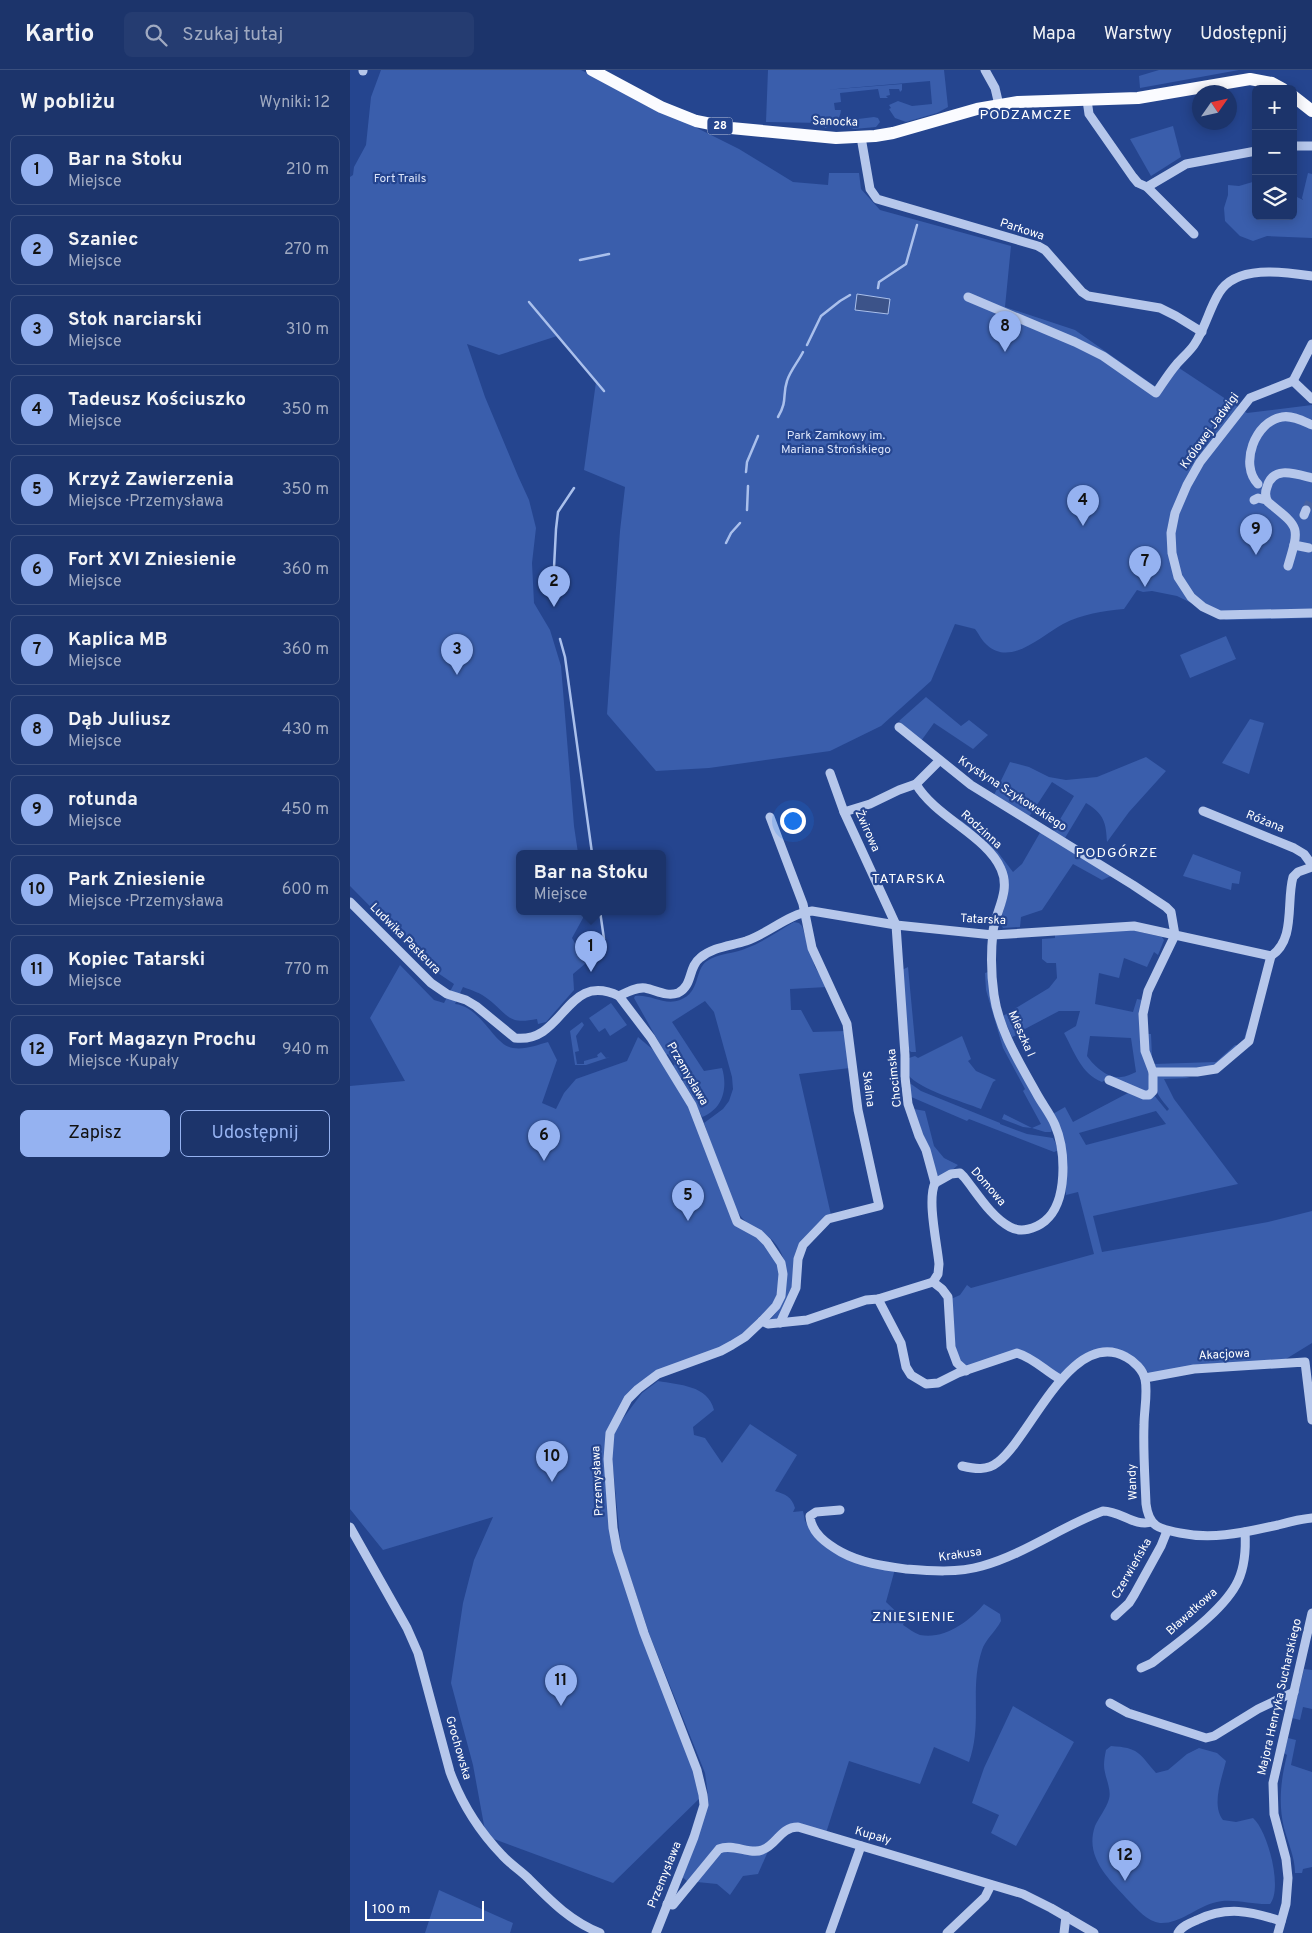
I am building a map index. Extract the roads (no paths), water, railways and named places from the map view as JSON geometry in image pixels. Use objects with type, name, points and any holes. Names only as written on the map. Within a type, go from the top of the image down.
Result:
[{"type":"main road","name":"Sanocka","points":[[592,70],[661,107],[696,121],[731,128],[819,137],[861,137],[910,129],[977,109],[1018,102],[1087,100]]},
{"type":"main road","name":"28","points":[[1087,100],[1138,98],[1250,79],[1275,85]]},
{"type":"main road","points":[[1297,99],[1312,111]]},
{"type":"street","points":[[985,70],[995,88],[999,105]]},
{"type":"street","points":[[1087,100],[1089,114],[1093,121],[1133,177],[1138,183],[1147,186],[1194,234]]},
{"type":"street","name":"Parkowa","points":[[861,137],[870,189],[877,199],[1038,246],[1045,250],[1085,294],[1091,297],[1160,308],[1202,332]]},
{"type":"street","points":[[1297,146],[1312,146]]},
{"type":"street","points":[[1147,186],[1186,164],[1252,152]]},
{"type":"street","points":[[968,297],[1075,342],[1103,356],[1156,393],[1176,365],[1194,346],[1222,289],[1238,277],[1255,272],[1281,272],[1312,276]]},
{"type":"street","points":[[1312,344],[1293,381],[1312,399]]},
{"type":"street","name":"Królowej Jadwigi","points":[[1293,381],[1247,400],[1194,471],[1175,514],[1171,544],[1173,562],[1178,577],[1195,602],[1220,615],[1312,613]]},
{"type":"street","points":[[1288,566],[1296,535],[1294,525],[1261,489],[1250,466],[1251,452],[1254,441],[1265,427],[1275,419],[1283,417],[1293,418],[1312,425]]},
{"type":"street","points":[[1254,500],[1258,498],[1261,489],[1280,473],[1289,472],[1312,478]]},
{"type":"street","points":[[1294,545],[1309,548]]},
{"type":"street","name":"Krystyna Szykowskiego","points":[[899,727],[971,785],[1166,907],[1172,915],[1175,935]]},
{"type":"street","points":[[844,812],[870,804],[916,784],[939,761]]},
{"type":"street","name":"Żwirowa","points":[[830,773],[844,812],[896,925]]},
{"type":"street","name":"Rodzinna","points":[[916,784],[928,800],[985,848],[1001,868],[1005,882],[993,934]]},
{"type":"street","name":"Różana","points":[[1203,811],[1294,848],[1304,854],[1312,866]]},
{"type":"street","name":"Skalna","points":[[770,817],[801,899],[812,948],[847,1024],[858,1110],[879,1206],[828,1219],[803,1244],[798,1259],[796,1288],[780,1323]]},
{"type":"street","points":[[1153,1072],[1198,1072],[1216,1068],[1249,1041],[1271,956],[1280,947],[1286,935],[1293,877],[1298,872],[1312,866]]},
{"type":"street","name":"Ludwika Pasteura","points":[[350,902],[431,983],[447,994],[466,1000],[476,1006],[515,1038],[530,1038],[544,1032],[551,1027],[577,997],[587,991],[612,992],[620,996]]},
{"type":"street","name":"Tatarska","points":[[804,912],[812,911],[896,925],[993,934],[1129,926],[1271,956]]},
{"type":"street","points":[[620,996],[635,989],[645,988],[666,994],[678,993],[689,982],[695,964],[702,956],[721,947],[747,941],[804,912]]},
{"type":"street","name":"Chocimska","points":[[896,925],[908,1104],[926,1150],[935,1182],[931,1191],[939,1264],[938,1274],[933,1282]]},
{"type":"street","name":"Mieszka I","points":[[993,934],[994,995],[999,1015],[1019,1060],[1055,1125],[1058,1135]]},
{"type":"street","points":[[1109,1080],[1144,1095],[1149,1095],[1153,1091],[1153,1072],[1145,1051],[1142,1014],[1148,991],[1175,935]]},
{"type":"street","name":"Przemysława","points":[[620,996],[651,1038],[692,1105],[737,1222],[759,1234],[767,1242],[781,1263],[784,1274],[781,1296],[776,1306],[745,1337],[732,1345],[658,1374],[638,1388],[628,1399],[610,1433],[608,1459],[613,1528],[617,1550],[644,1633],[696,1770],[704,1804],[656,1933]]},
{"type":"street","name":"Domowa","points":[[935,1182],[951,1174],[960,1173],[995,1216],[1004,1224],[1012,1228],[1030,1230],[1041,1225],[1049,1218],[1055,1211],[1059,1201],[1062,1190],[1061,1153],[1058,1135]]},
{"type":"street","points":[[762,1321],[768,1324],[807,1320],[866,1300],[878,1299],[933,1282],[948,1297],[949,1334],[952,1355],[957,1363],[966,1370]]},
{"type":"street","points":[[878,1299],[901,1343],[906,1367],[912,1375],[926,1384],[932,1384],[966,1370],[1018,1354],[1026,1356],[1060,1379]]},
{"type":"street","points":[[962,1466],[975,1469],[985,1468],[998,1462],[1019,1437],[1060,1379],[1087,1358],[1105,1353],[1118,1353],[1129,1359],[1141,1370],[1145,1378]]},
{"type":"street","name":"Akacjowa","points":[[1145,1378],[1194,1369],[1305,1362],[1312,1420]]},
{"type":"street","name":"Wandy","points":[[1145,1378],[1146,1504],[1152,1522]]},
{"type":"street","name":"Krakusa","points":[[840,1510],[816,1512],[810,1516],[810,1522],[826,1543],[848,1556],[870,1564],[930,1571],[980,1567],[1002,1559],[1103,1511],[1110,1511],[1144,1525],[1152,1522]]},
{"type":"street","points":[[1152,1522],[1157,1527],[1167,1531],[1219,1537],[1312,1518]]},
{"type":"street","name":"Grochowska","points":[[350,1526],[408,1628],[425,1673],[450,1772],[472,1816],[503,1856],[549,1900],[568,1916],[600,1933]]},
{"type":"street","name":"Czerwieńska","points":[[1115,1616],[1134,1596],[1167,1531]]},
{"type":"street","name":"Bławatkowa","points":[[1141,1668],[1152,1663],[1226,1600],[1238,1582],[1244,1560],[1245,1532]]},
{"type":"street","name":"Majora Henryka Sucharskiego","points":[[1278,1933],[1288,1892],[1288,1869],[1275,1820],[1273,1788],[1312,1614]]},
{"type":"street","points":[[1110,1703],[1128,1713],[1206,1738],[1214,1736],[1258,1709],[1294,1692]]},
{"type":"street","name":"Kupały","points":[[667,1904],[674,1905],[719,1849],[726,1847],[761,1851],[771,1845],[783,1832],[791,1827],[798,1827],[1023,1894],[1094,1933]]},
{"type":"street","points":[[830,1933],[862,1846]]},
{"type":"street","points":[[947,1933],[985,1897],[991,1886]]},
{"type":"street","points":[[1178,1933],[1189,1923],[1213,1912],[1245,1911],[1281,1921]]},
{"type":"street","points":[[1064,1933],[1066,1916]]},
{"type":"waterway","points":[[878,288],[879,282],[906,264],[917,225]]},
{"type":"waterway","points":[[580,260],[609,254]]},
{"type":"waterway","points":[[807,345],[821,316],[850,295]]},
{"type":"waterway","points":[[529,302],[604,391]]},
{"type":"waterway","points":[[778,417],[783,406],[788,377],[803,352]]},
{"type":"waterway","points":[[746,472],[747,462],[758,436]]},
{"type":"waterway","points":[[747,510],[748,486]]},
{"type":"waterway","points":[[553,587],[558,512],[574,488]]},
{"type":"waterway","points":[[726,543],[731,533],[740,523]]},
{"type":"waterway","points":[[560,639],[565,657],[592,850]]},
{"type":"waterway","points":[[601,915],[604,939]]},
{"type":"tunnel","points":[[1306,510],[1312,498]]},
{"type":"place","name":"Dąb Juliusz","points":[[1005,352]]},
{"type":"place","name":"Tadeusz Kościuszko","points":[[1083,526]]},
{"type":"place","name":"rotunda","points":[[1256,555]]},
{"type":"place","name":"Kaplica MB","points":[[1145,587]]},
{"type":"place","name":"Szaniec","points":[[554,607]]},
{"type":"place","name":"Stok narciarski","points":[[457,675]]},
{"type":"place","name":"Bar na Stoku","points":[[591,972]]},
{"type":"place","name":"Fort XVI Zniesienie","points":[[544,1161]]},
{"type":"place","name":"Krzyż Zawierzenia","points":[[688,1221]]},
{"type":"place","name":"Park Zniesienie","points":[[552,1482]]},
{"type":"place","name":"Kopiec Tatarski","points":[[561,1706]]},
{"type":"place","name":"Fort Magazyn Prochu","points":[[1125,1881]]},
{"type":"district","name":"PODZAMCZE","points":[[1026,115]]},
{"type":"district","name":"PODGÓRZE","points":[[1117,853]]},
{"type":"district","name":"TATARSKA","points":[[909,879]]},
{"type":"district","name":"ZNIESIENIE","points":[[914,1617]]},
{"type":"park label","name":"Fort Trails","points":[[400,179]]},
{"type":"park label","name":"Park Zamkowy im. Mariana Strońskiego","points":[[836,443]]}]
